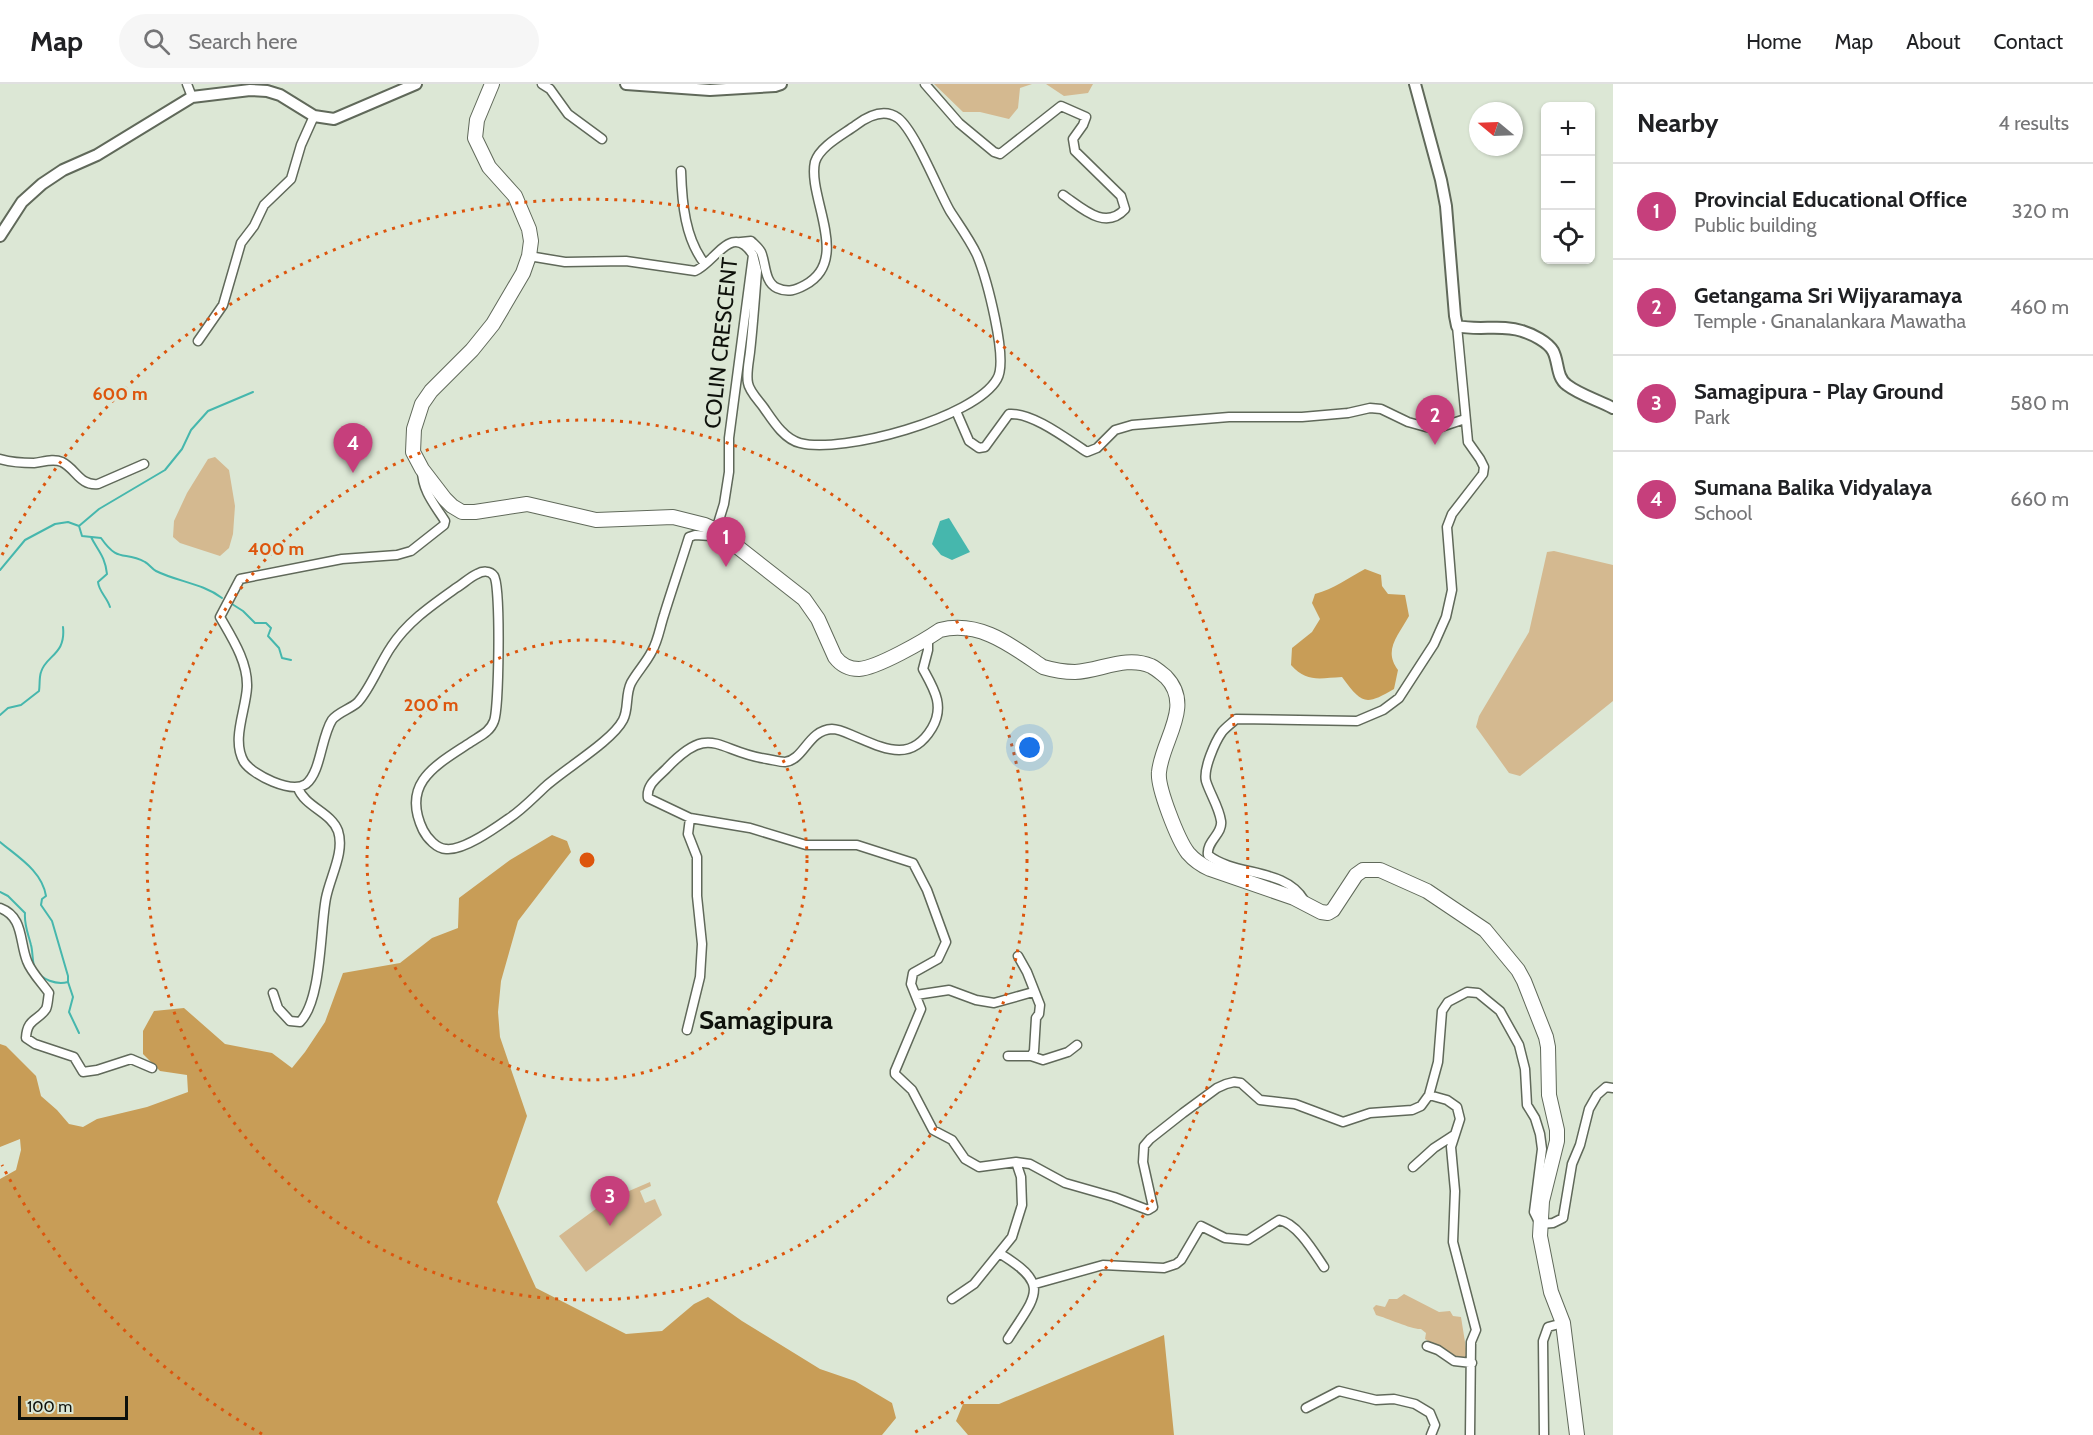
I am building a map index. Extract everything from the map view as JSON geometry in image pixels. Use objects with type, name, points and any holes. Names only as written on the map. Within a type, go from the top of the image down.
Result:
[{"type":"main road","points":[[492,84],[477,120],[475,138],[489,167],[515,196],[529,229],[531,241],[523,273],[493,324],[472,350],[431,391],[422,404],[414,429],[413,452],[422,469],[445,499],[462,512],[527,504],[596,520],[674,518],[715,530],[804,598],[818,619],[835,657],[844,666],[852,669],[869,667],[940,630],[953,627],[966,627],[987,632],[1051,670],[1077,672],[1126,662],[1151,666],[1160,671],[1171,683],[1178,704],[1176,717],[1160,764],[1159,785],[1182,842],[1187,852],[1198,863],[1294,898],[1321,912],[1333,910],[1356,874],[1364,870],[1380,870],[1427,891],[1468,917],[1492,937],[1518,970],[1546,1036],[1549,1057],[1549,1095],[1557,1130],[1542,1201],[1541,1245],[1551,1292],[1563,1323],[1577,1435]]},
{"type":"street","points":[[187,84],[192,98]]},
{"type":"street","points":[[0,236],[22,202],[42,184],[63,170],[98,155],[192,98],[250,90],[267,91],[280,95],[314,116],[334,119],[416,84]]},
{"type":"street","points":[[542,84],[550,89],[568,114],[602,140]]},
{"type":"street","points":[[626,84],[710,90],[775,87],[781,84]]},
{"type":"street","points":[[925,84],[959,123],[994,152],[1000,153],[1061,106],[1086,117],[1073,140],[1075,151],[1120,196],[1125,209],[1119,216],[1099,219],[1063,195]]},
{"type":"street","points":[[1306,905],[1303,897],[1286,882],[1219,863],[1208,855],[1212,840],[1219,832],[1222,822],[1205,778],[1206,766],[1222,733],[1236,719],[1357,721],[1383,710],[1399,698],[1434,644],[1446,617],[1452,590],[1447,527],[1452,514],[1483,474],[1484,467],[1468,442],[1446,206],[1442,180],[1415,84]]},
{"type":"street","points":[[741,242],[751,241],[760,250],[769,282],[776,288],[792,291],[813,281],[822,270],[826,249],[826,230],[814,177],[816,159],[826,147],[865,118],[876,114],[889,114],[898,118],[909,130],[943,199],[976,253],[988,291],[1001,356],[997,380],[988,390],[956,411],[895,434],[835,445],[800,443],[788,438],[747,384],[757,271],[753,255]]},
{"type":"street","points":[[198,341],[223,305],[241,243],[254,226],[264,205],[291,179],[301,145],[314,116]]},
{"type":"street","points":[[681,171],[687,228],[696,253],[705,264]]},
{"type":"street","name":"COLIN CRESCENT","points":[[529,256],[566,262],[626,261],[695,271],[723,246],[741,242],[747,245],[753,255],[729,438],[729,472],[724,504],[715,530]]},
{"type":"street","points":[[1457,326],[1508,328],[1538,338],[1553,350],[1561,377],[1566,385],[1613,408]]},
{"type":"street","points":[[956,411],[969,441],[979,448],[985,447],[1009,414],[1017,413],[1041,424],[1087,452],[1097,448],[1115,430],[1132,425],[1229,417],[1302,417],[1348,413],[1370,408],[1381,409],[1408,422],[1426,427],[1438,428],[1465,419]]},
{"type":"street","points":[[0,459],[9,462],[35,463],[54,460],[63,462],[90,485],[98,484],[144,464]]},
{"type":"street","points":[[422,469],[422,479],[428,496],[445,521],[444,525],[411,551],[397,555],[342,559],[240,579],[220,617],[239,651],[248,684],[239,741],[242,758],[246,765],[260,775],[288,787],[298,788],[309,782],[314,773],[333,718],[358,701],[391,646],[406,628],[429,606],[479,572],[489,572],[494,576],[497,587],[496,718],[486,733],[434,766],[419,785],[416,798],[417,815],[424,832],[439,847],[448,850],[468,844],[512,817],[621,724],[626,715],[627,694],[631,684],[653,650],[689,537],[711,536],[715,530]]},
{"type":"street","points":[[928,638],[928,650],[923,669],[937,695],[939,704],[936,721],[925,739],[914,748],[900,751],[874,745],[843,731],[832,729],[818,733],[810,739],[796,757],[787,762],[751,757],[713,742],[695,744],[677,758],[650,785],[647,791],[648,798],[652,801],[690,818],[750,828],[806,845],[856,845],[913,863],[927,890],[946,942],[938,959],[913,973],[911,984],[921,1009],[895,1074],[912,1090],[933,1130],[952,1140],[965,1159],[979,1167],[1016,1162],[1030,1164],[1065,1183],[1114,1197],[1148,1210],[1153,1206],[1143,1162],[1144,1146],[1217,1088],[1234,1082],[1240,1083],[1260,1100],[1295,1104],[1343,1122],[1370,1113],[1412,1110],[1421,1106],[1429,1095],[1438,1062],[1442,1011],[1448,1002],[1467,992],[1478,993],[1500,1011],[1520,1045],[1525,1070],[1527,1106],[1535,1118],[1542,1149],[1534,1212],[1540,1224],[1553,1223],[1563,1218],[1572,1164],[1589,1109],[1597,1095],[1606,1087],[1613,1088]]},
{"type":"street","points":[[273,993],[278,1008],[290,1021],[300,1022],[305,1017],[311,1004],[322,945],[326,900],[340,849],[338,830],[331,820],[301,796],[298,788]]},
{"type":"street","points":[[687,1030],[699,977],[702,944],[697,857],[688,834],[690,818]]},
{"type":"street","points":[[0,908],[9,911],[17,922],[27,962],[49,993],[46,1009],[34,1018],[27,1030],[26,1038],[35,1044],[74,1057],[82,1072],[97,1071],[130,1059],[152,1068]]},
{"type":"street","points":[[1018,956],[1040,1005],[1036,1018],[1034,1051],[1031,1056]]},
{"type":"street","points":[[916,995],[949,990],[976,1000],[994,1003],[1033,992]]},
{"type":"street","points":[[1008,1056],[1031,1056],[1043,1060],[1068,1052],[1077,1045]]},
{"type":"street","points":[[1429,1095],[1447,1100],[1457,1107],[1460,1119],[1451,1147],[1455,1191],[1453,1242],[1476,1330],[1471,1342],[1470,1435]]},
{"type":"street","points":[[1413,1167],[1434,1148],[1454,1135]]},
{"type":"street","points":[[952,1299],[974,1284],[1012,1237],[1022,1205],[1021,1177],[1016,1162]]},
{"type":"street","points":[[1035,1284],[1103,1265],[1164,1268],[1181,1260],[1201,1226],[1225,1238],[1248,1240],[1279,1220],[1286,1221],[1308,1242],[1324,1267]]},
{"type":"street","points":[[999,1253],[1017,1264],[1035,1284],[1031,1304],[1008,1339]]},
{"type":"street","points":[[1544,1435],[1543,1341],[1548,1327],[1563,1323]]},
{"type":"street","points":[[1427,1346],[1438,1350],[1454,1361],[1472,1363]]},
{"type":"street","points":[[1306,1408],[1339,1391],[1376,1400],[1394,1399],[1415,1404],[1431,1413],[1435,1425],[1431,1435]]},
{"type":"shaded area","points":[[934,84],[1032,84],[1020,88],[1018,108],[1009,119],[980,112],[963,112]]},
{"type":"shaded area","points":[[1046,84],[1093,84],[1088,93],[1064,96]]},
{"type":"shaded area","points":[[215,457],[229,470],[235,506],[233,534],[229,548],[220,556],[180,543],[173,537],[174,521],[187,493],[208,459]]},
{"type":"shaded area","points":[[1554,551],[1613,565],[1613,701],[1520,776],[1509,773],[1476,727],[1479,716],[1529,632],[1547,552]]},
{"type":"shaded area","points":[[1365,569],[1381,575],[1382,586],[1388,594],[1405,595],[1409,616],[1392,649],[1394,663],[1398,670],[1394,689],[1370,700],[1365,700],[1354,693],[1342,677],[1308,677],[1291,665],[1292,648],[1312,632],[1320,619],[1312,603],[1315,594]]},
{"type":"shaded area","points":[[552,835],[567,841],[571,852],[518,921],[501,981],[498,1012],[500,1037],[527,1116],[497,1202],[536,1288],[626,1334],[662,1331],[694,1304],[708,1297],[742,1321],[820,1369],[855,1381],[892,1403],[896,1418],[882,1435],[0,1435],[0,1179],[16,1170],[21,1150],[20,1139],[0,1147],[0,1044],[6,1046],[36,1076],[41,1096],[69,1124],[83,1127],[97,1119],[147,1107],[188,1092],[187,1075],[160,1071],[143,1054],[143,1031],[154,1011],[184,1008],[225,1044],[272,1053],[292,1068],[325,1022],[343,973],[400,963],[432,938],[458,928],[459,898],[510,860]]},
{"type":"shaded area","points":[[650,1182],[651,1186],[640,1191],[645,1203],[655,1199],[662,1215],[586,1272],[559,1236],[608,1200]]},
{"type":"shaded area","points":[[1404,1294],[1439,1312],[1450,1311],[1453,1316],[1461,1317],[1468,1361],[1451,1355],[1425,1339],[1426,1333],[1421,1329],[1376,1315],[1373,1308],[1376,1305],[1385,1307],[1389,1299],[1397,1299]]},
{"type":"shaded area","points":[[1164,1335],[1174,1435],[968,1435],[956,1421],[963,1404],[999,1404]]},
{"type":"water","points":[[949,518],[970,552],[952,560],[941,555],[932,544],[940,521]]},
{"type":"waterway","points":[[79,526],[99,509],[165,470],[182,449],[191,430],[208,411],[253,392]]},
{"type":"waterway","points":[[0,570],[25,540],[55,524],[68,522],[79,526],[82,536],[101,538],[117,554],[138,559],[156,571],[206,589],[222,598]]},
{"type":"waterway","points":[[91,537],[105,563],[107,574],[98,582],[110,607]]},
{"type":"waterway","points":[[232,604],[255,623],[266,623],[271,628],[268,636],[279,648],[282,658],[291,660]]},
{"type":"waterway","points":[[0,715],[8,708],[21,705],[39,691],[41,672],[62,643],[63,627]]},
{"type":"waterway","points":[[0,842],[28,865],[44,887],[46,896],[42,899],[41,905],[52,921],[68,982]]},
{"type":"waterway","points":[[0,892],[8,896],[25,913],[35,969],[50,981],[68,982],[73,997],[69,1012],[79,1033]]},
{"type":"place","name":"Getangama Sri Wijyaramaya","points":[[1435,445]]},
{"type":"place","name":"Sumana Balika Vidyalaya","points":[[353,473]]},
{"type":"place","name":"Provincial Educational Office","points":[[726,567]]},
{"type":"place","name":"Samagipura - Play Ground","points":[[610,1226]]},
{"type":"district","name":"Samagipura","points":[[766,1020]]}]
